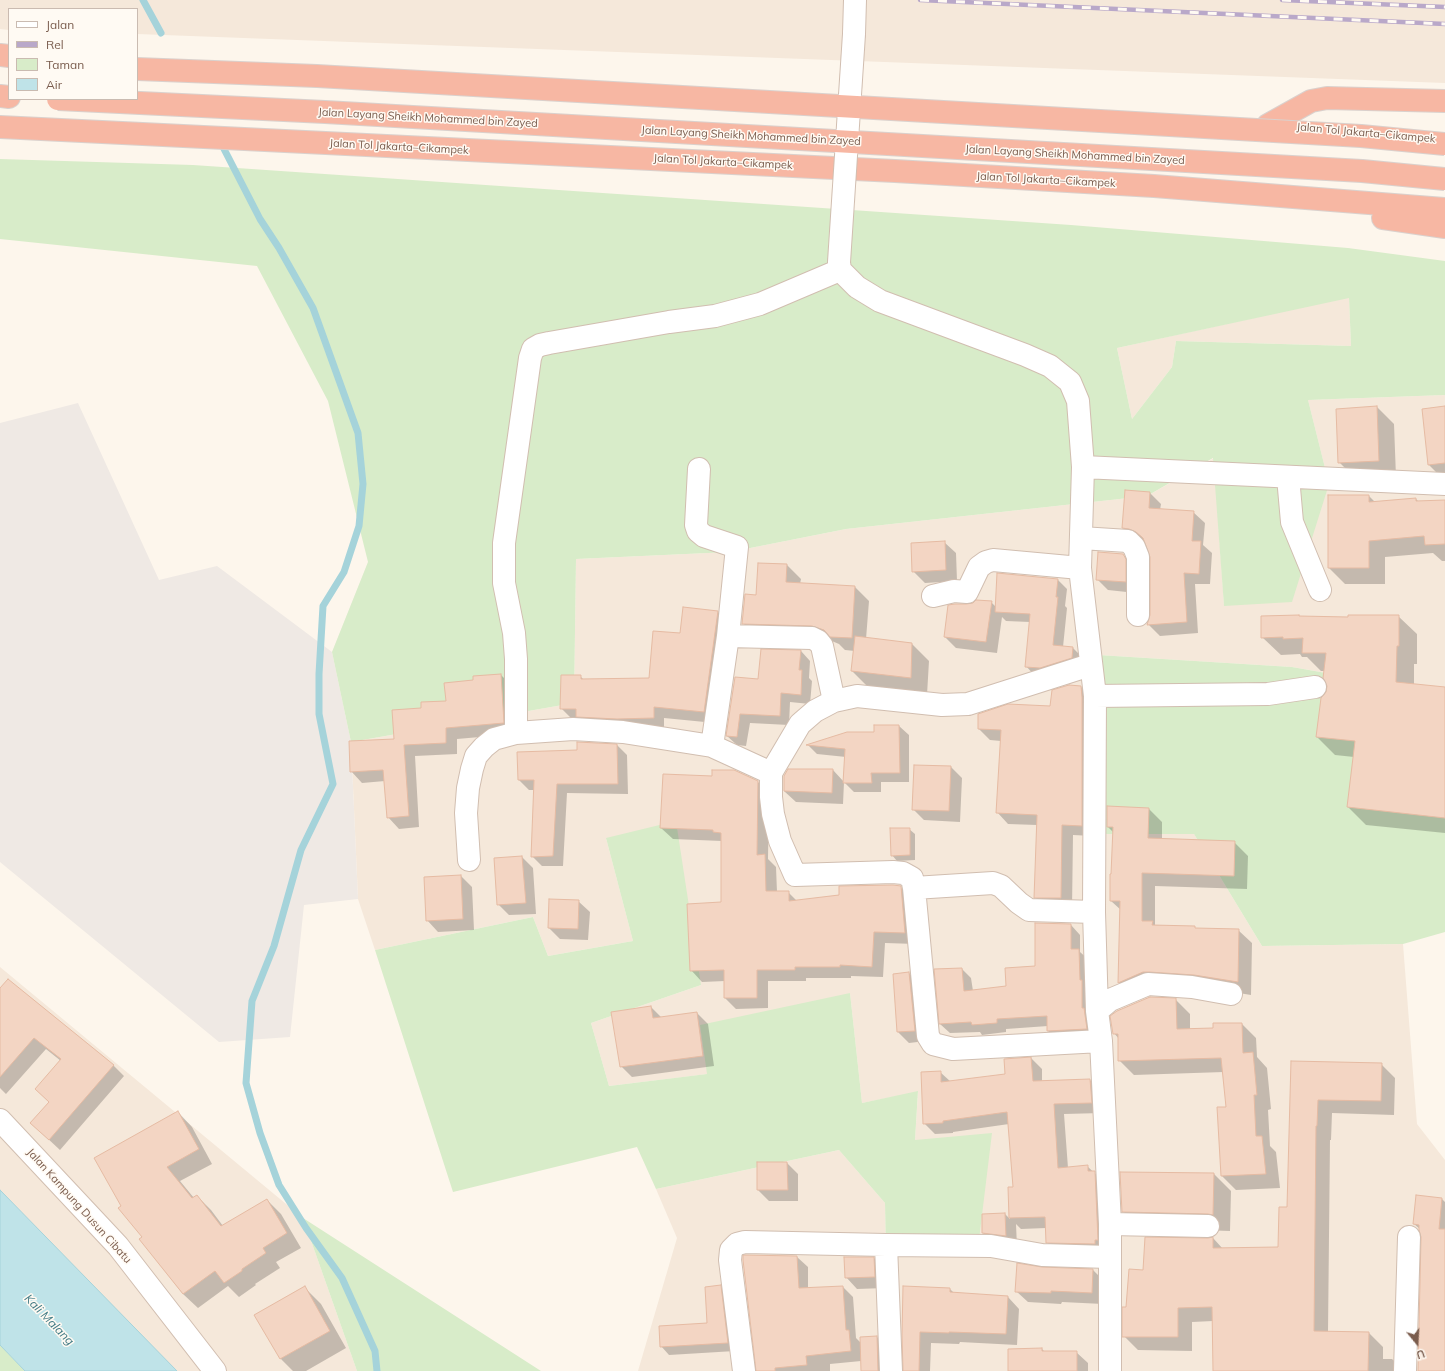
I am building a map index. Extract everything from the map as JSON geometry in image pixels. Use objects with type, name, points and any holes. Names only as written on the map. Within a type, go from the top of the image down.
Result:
[{"type":"highway","name":"Jalan Tol Jakarta–Cikampek","points":[[138,62],[904,103],[1268,125],[1445,140]]},
{"type":"highway","points":[[138,69],[318,76],[1361,136],[1445,144]]},
{"type":"highway","points":[[1268,125],[1311,101],[1327,98],[1445,101]]},
{"type":"highway","name":"Jalan Layang Sheikh Mohammed bin Zayed","points":[[79,100],[356,113],[1354,171],[1445,179]]},
{"type":"highway","name":"Jalan Tol Jakarta–Cikampek","points":[[0,128],[902,171],[1154,186],[1445,209]]},
{"type":"highway","points":[[1154,186],[1445,227]]},
{"type":"street","points":[[855,0],[839,266],[857,287],[880,301],[1025,354],[1050,366],[1070,382],[1078,401],[1083,467],[1080,568],[1094,696],[1094,912],[1097,1011],[1101,1041],[1110,1224],[1110,1371]]},
{"type":"street","points":[[516,733],[516,659],[514,633],[504,583],[504,543],[530,358],[533,349],[540,345],[550,343],[669,322],[716,316],[760,304],[839,266]]},
{"type":"street","points":[[1083,467],[1445,484]]},
{"type":"street","points":[[699,469],[696,503],[696,525],[698,531],[704,536],[737,548],[728,636],[712,746]]},
{"type":"street","points":[[1288,477],[1292,522],[1320,590]]},
{"type":"street","points":[[1081,538],[1128,541],[1134,548],[1138,557],[1138,615]]},
{"type":"street","points":[[933,596],[954,592],[967,592],[979,567],[986,562],[993,560],[1080,568]]},
{"type":"street","points":[[728,636],[812,638],[818,641],[822,646],[834,701]]},
{"type":"street","points":[[1090,665],[968,704],[942,705],[857,696],[834,701],[816,711],[800,724],[771,773],[773,814],[780,841],[795,875],[893,872],[903,873],[912,878],[928,1036],[933,1044],[953,1049],[1101,1041]]},
{"type":"street","points":[[1094,696],[1268,694],[1315,687]]},
{"type":"street","points":[[469,860],[466,813],[468,788],[476,756],[494,738],[516,733],[573,729],[623,732],[712,746],[771,773]]},
{"type":"street","points":[[914,888],[993,883],[1001,886],[1029,910],[1094,912]]},
{"type":"street","points":[[1097,1011],[1110,1000],[1148,984],[1192,987],[1231,994]]},
{"type":"street","name":"Jalan Kampung Dusun Cibatu","points":[[0,1120],[118,1246],[215,1371]]},
{"type":"street","points":[[1110,1224],[1208,1226]]},
{"type":"street","points":[[1405,1371],[1409,1237]]},
{"type":"street","points":[[744,1371],[730,1260],[731,1250],[737,1244],[745,1242],[991,1246],[1042,1255],[1109,1257]]},
{"type":"street","points":[[886,1245],[891,1371]]},
{"type":"shaded area","points":[[0,0],[1445,0],[1445,83],[138,34],[138,8],[8,8],[8,30],[0,29]]},
{"type":"shaded area","points":[[1349,297],[1351,346],[1176,341],[1172,367],[1132,419],[1117,348]]},
{"type":"shaded area","points":[[1445,395],[1445,694],[1292,667],[1098,655],[1096,834],[1194,834],[1262,946],[1403,944],[1417,1124],[1445,1160],[1445,1371],[638,1371],[677,1238],[656,1189],[839,1150],[885,1203],[886,1255],[915,1140],[918,1092],[862,1103],[850,993],[708,1074],[609,1086],[591,1023],[701,985],[606,838],[633,941],[548,956],[533,917],[375,950],[358,899],[351,742],[574,703],[576,559],[730,552],[846,529],[1147,496],[1214,458],[1224,605],[1329,484],[1308,400]]},
{"type":"shaded area","points":[[78,403],[159,580],[217,566],[332,652],[351,742],[358,899],[304,905],[290,1037],[219,1042],[0,862],[0,423]]},
{"type":"shaded area","points":[[0,967],[303,1218],[357,1371],[173,1371],[0,1190]]},
{"type":"green space","points":[[0,159],[193,165],[1071,225],[1348,248],[1445,261],[1445,395],[1308,400],[1329,484],[1292,602],[1224,606],[1213,458],[1147,496],[846,529],[730,552],[576,559],[574,703],[351,742],[332,652],[368,562],[328,401],[257,266],[0,239]],"holes":[[[1349,298],[1351,346],[1176,341],[1172,367],[1132,419],[1117,348]]]},
{"type":"green space","points":[[1098,655],[1292,667],[1445,694],[1445,932],[1403,944],[1262,946],[1194,834],[1096,834]]},
{"type":"green space","points":[[676,821],[701,985],[591,1023],[609,1086],[707,1074],[700,1025],[850,993],[862,1103],[918,1091],[915,1140],[992,1133],[978,1248],[886,1255],[885,1203],[839,1150],[656,1189],[637,1147],[453,1192],[375,950],[533,917],[548,956],[633,941],[606,838]]},
{"type":"green space","points":[[303,1218],[541,1371],[357,1371]]},
{"type":"green space","points":[[0,1345],[25,1371],[0,1371]]},
{"type":"water","name":"Kali Malang","points":[[0,1190],[177,1371],[25,1371],[0,1345]]},
{"type":"building","points":[[1377,406],[1379,461],[1338,463],[1336,409]]},
{"type":"building","points":[[1445,406],[1445,463],[1428,465],[1422,409]]},
{"type":"building","points":[[1125,490],[1150,492],[1149,508],[1194,511],[1192,541],[1201,541],[1199,574],[1184,573],[1187,622],[1147,625],[1150,615],[1150,557],[1143,538],[1136,532],[1122,528]]},
{"type":"building","points":[[1328,495],[1369,495],[1369,502],[1416,498],[1416,501],[1445,500],[1445,544],[1425,545],[1424,536],[1369,541],[1369,568],[1328,568]]},
{"type":"building","points":[[945,541],[946,570],[912,572],[911,543]]},
{"type":"building","points":[[1098,552],[1123,554],[1126,559],[1126,582],[1096,580]]},
{"type":"building","points":[[758,563],[787,564],[786,582],[855,586],[852,638],[830,637],[824,630],[812,626],[742,624],[745,594],[756,595]]},
{"type":"building","points":[[997,573],[1058,579],[1056,597],[1058,597],[1053,645],[1073,647],[1072,658],[1040,668],[1025,667],[1030,614],[995,612]]},
{"type":"building","points":[[976,600],[992,601],[986,642],[944,637],[948,605],[973,603]]},
{"type":"building","points":[[683,607],[718,611],[704,712],[654,707],[654,718],[617,719],[576,717],[576,709],[560,709],[561,675],[581,675],[581,679],[649,678],[653,631],[680,633]]},
{"type":"building","points":[[1299,615],[1348,617],[1348,615],[1399,615],[1399,646],[1397,646],[1396,682],[1445,687],[1445,818],[1347,807],[1355,741],[1316,737],[1321,698],[1326,692],[1327,686],[1323,678],[1326,653],[1302,653],[1303,638],[1261,638],[1261,616]]},
{"type":"building","points":[[855,636],[912,643],[911,678],[851,671]]},
{"type":"building","points":[[761,649],[801,650],[799,670],[802,670],[801,695],[781,693],[780,716],[740,714],[737,737],[726,736],[735,677],[758,679]]},
{"type":"building","points":[[501,674],[504,723],[446,728],[446,743],[404,745],[409,816],[387,818],[383,770],[350,772],[349,741],[394,739],[392,710],[421,708],[421,702],[446,701],[444,683],[473,680],[473,676]]},
{"type":"building","points":[[1069,685],[1081,686],[1082,826],[1062,825],[1061,898],[1034,898],[1037,815],[996,813],[1001,730],[978,729],[978,714],[1008,704],[1050,706],[1052,690]]},
{"type":"building","points":[[874,725],[899,725],[900,773],[871,773],[872,783],[843,783],[845,749],[806,745],[847,732],[874,732]]},
{"type":"building","points":[[577,742],[617,744],[618,784],[557,784],[553,856],[531,857],[534,780],[518,780],[517,752],[577,750]]},
{"type":"building","points":[[914,765],[951,766],[949,811],[912,810]]},
{"type":"building","points":[[788,769],[833,769],[832,793],[784,791],[784,776]]},
{"type":"building","points":[[712,770],[734,770],[758,781],[757,855],[765,854],[766,891],[789,891],[789,901],[839,895],[839,886],[901,886],[905,933],[874,932],[872,967],[840,965],[840,967],[795,967],[795,970],[757,970],[757,998],[724,998],[724,970],[690,971],[687,904],[721,902],[721,833],[713,832],[713,830],[660,828],[663,774],[712,776]]},
{"type":"building","points":[[1107,806],[1149,808],[1148,838],[1235,841],[1234,876],[1142,873],[1142,921],[1153,921],[1152,925],[1239,929],[1238,982],[1194,975],[1143,972],[1118,983],[1120,901],[1110,901],[1113,827],[1107,827]]},
{"type":"building","points":[[890,828],[910,828],[910,855],[891,856]]},
{"type":"building","points":[[522,856],[526,903],[497,905],[494,858]]},
{"type":"building","points":[[461,875],[463,919],[426,921],[424,877]]},
{"type":"building","points":[[549,899],[579,900],[578,929],[548,928]]},
{"type":"building","points":[[1035,923],[1071,924],[1071,949],[1079,949],[1080,980],[1082,980],[1082,1008],[1084,1008],[1087,1029],[1047,1031],[1047,1016],[997,1019],[997,1023],[972,1025],[971,1022],[939,1024],[934,969],[962,968],[964,991],[1006,986],[1005,968],[1035,966]]},
{"type":"building","points":[[909,972],[915,1031],[897,1032],[893,974]]},
{"type":"building","points":[[8,979],[114,1065],[49,1140],[30,1123],[49,1102],[35,1089],[61,1059],[34,1038],[0,1077],[0,988]]},
{"type":"building","points":[[1150,997],[1176,998],[1177,1029],[1213,1028],[1213,1023],[1242,1023],[1243,1053],[1253,1052],[1257,1095],[1254,1095],[1256,1136],[1262,1136],[1266,1174],[1221,1176],[1217,1107],[1226,1107],[1221,1058],[1118,1061],[1118,1034],[1113,1034],[1110,1016],[1117,1011]]},
{"type":"building","points":[[651,1006],[653,1018],[697,1012],[703,1056],[620,1067],[611,1012]]},
{"type":"building","points":[[1031,1057],[1033,1081],[1090,1079],[1092,1103],[1054,1104],[1058,1168],[1088,1165],[1088,1171],[1095,1171],[1098,1240],[1095,1240],[1095,1244],[1046,1243],[1045,1217],[1009,1218],[1008,1187],[1013,1187],[1007,1112],[943,1121],[943,1123],[923,1124],[921,1072],[941,1071],[941,1082],[1005,1074],[1004,1059]]},
{"type":"building","points":[[1291,1061],[1382,1063],[1381,1101],[1318,1100],[1316,1126],[1314,1331],[1369,1332],[1368,1371],[1213,1371],[1212,1307],[1178,1308],[1178,1337],[1122,1337],[1122,1307],[1126,1307],[1129,1269],[1143,1270],[1145,1237],[1213,1237],[1213,1248],[1278,1247],[1279,1207],[1287,1207]]},
{"type":"building","points":[[178,1111],[199,1149],[167,1167],[192,1198],[197,1195],[221,1226],[267,1199],[287,1233],[263,1248],[266,1253],[224,1283],[215,1271],[183,1294],[139,1239],[142,1237],[118,1208],[121,1206],[94,1158]]},
{"type":"building","points":[[757,1162],[787,1162],[788,1190],[757,1190]]},
{"type":"building","points":[[1120,1172],[1214,1173],[1213,1215],[1122,1212]]},
{"type":"building","points":[[1416,1195],[1442,1198],[1439,1229],[1445,1229],[1445,1371],[1418,1371],[1421,1237],[1419,1225],[1413,1224]]},
{"type":"building","points":[[1005,1213],[1006,1236],[982,1233],[982,1214]]},
{"type":"building","points":[[743,1255],[797,1256],[799,1288],[843,1286],[846,1330],[849,1330],[851,1351],[806,1356],[807,1365],[775,1368],[775,1371],[756,1371]]},
{"type":"building","points":[[844,1257],[874,1257],[875,1277],[845,1278]]},
{"type":"building","points":[[1017,1263],[1042,1267],[1093,1269],[1092,1293],[1051,1291],[1051,1293],[1015,1292]]},
{"type":"building","points":[[721,1285],[728,1343],[660,1347],[659,1326],[707,1323],[705,1287]]},
{"type":"building","points":[[305,1286],[330,1331],[280,1359],[254,1315]]},
{"type":"building","points":[[903,1286],[950,1288],[950,1292],[1008,1296],[1006,1334],[920,1332],[919,1371],[903,1371]]},
{"type":"building","points":[[877,1336],[878,1371],[861,1371],[860,1337]]},
{"type":"building","points":[[1042,1348],[1042,1351],[1077,1351],[1077,1371],[1008,1371],[1008,1349]]},
{"type":"waterway","points":[[143,0],[161,33]]},
{"type":"waterway","points":[[223,147],[260,219],[279,248],[313,308],[358,433],[363,484],[359,526],[344,572],[323,606],[319,674],[319,714],[333,784],[301,850],[274,946],[252,1001],[246,1083],[260,1133],[279,1185],[306,1228],[342,1278],[375,1351],[377,1371]]},
{"type":"railway","points":[[920,0],[1445,24]]},
{"type":"railway","points":[[1282,0],[1445,7]]}]
